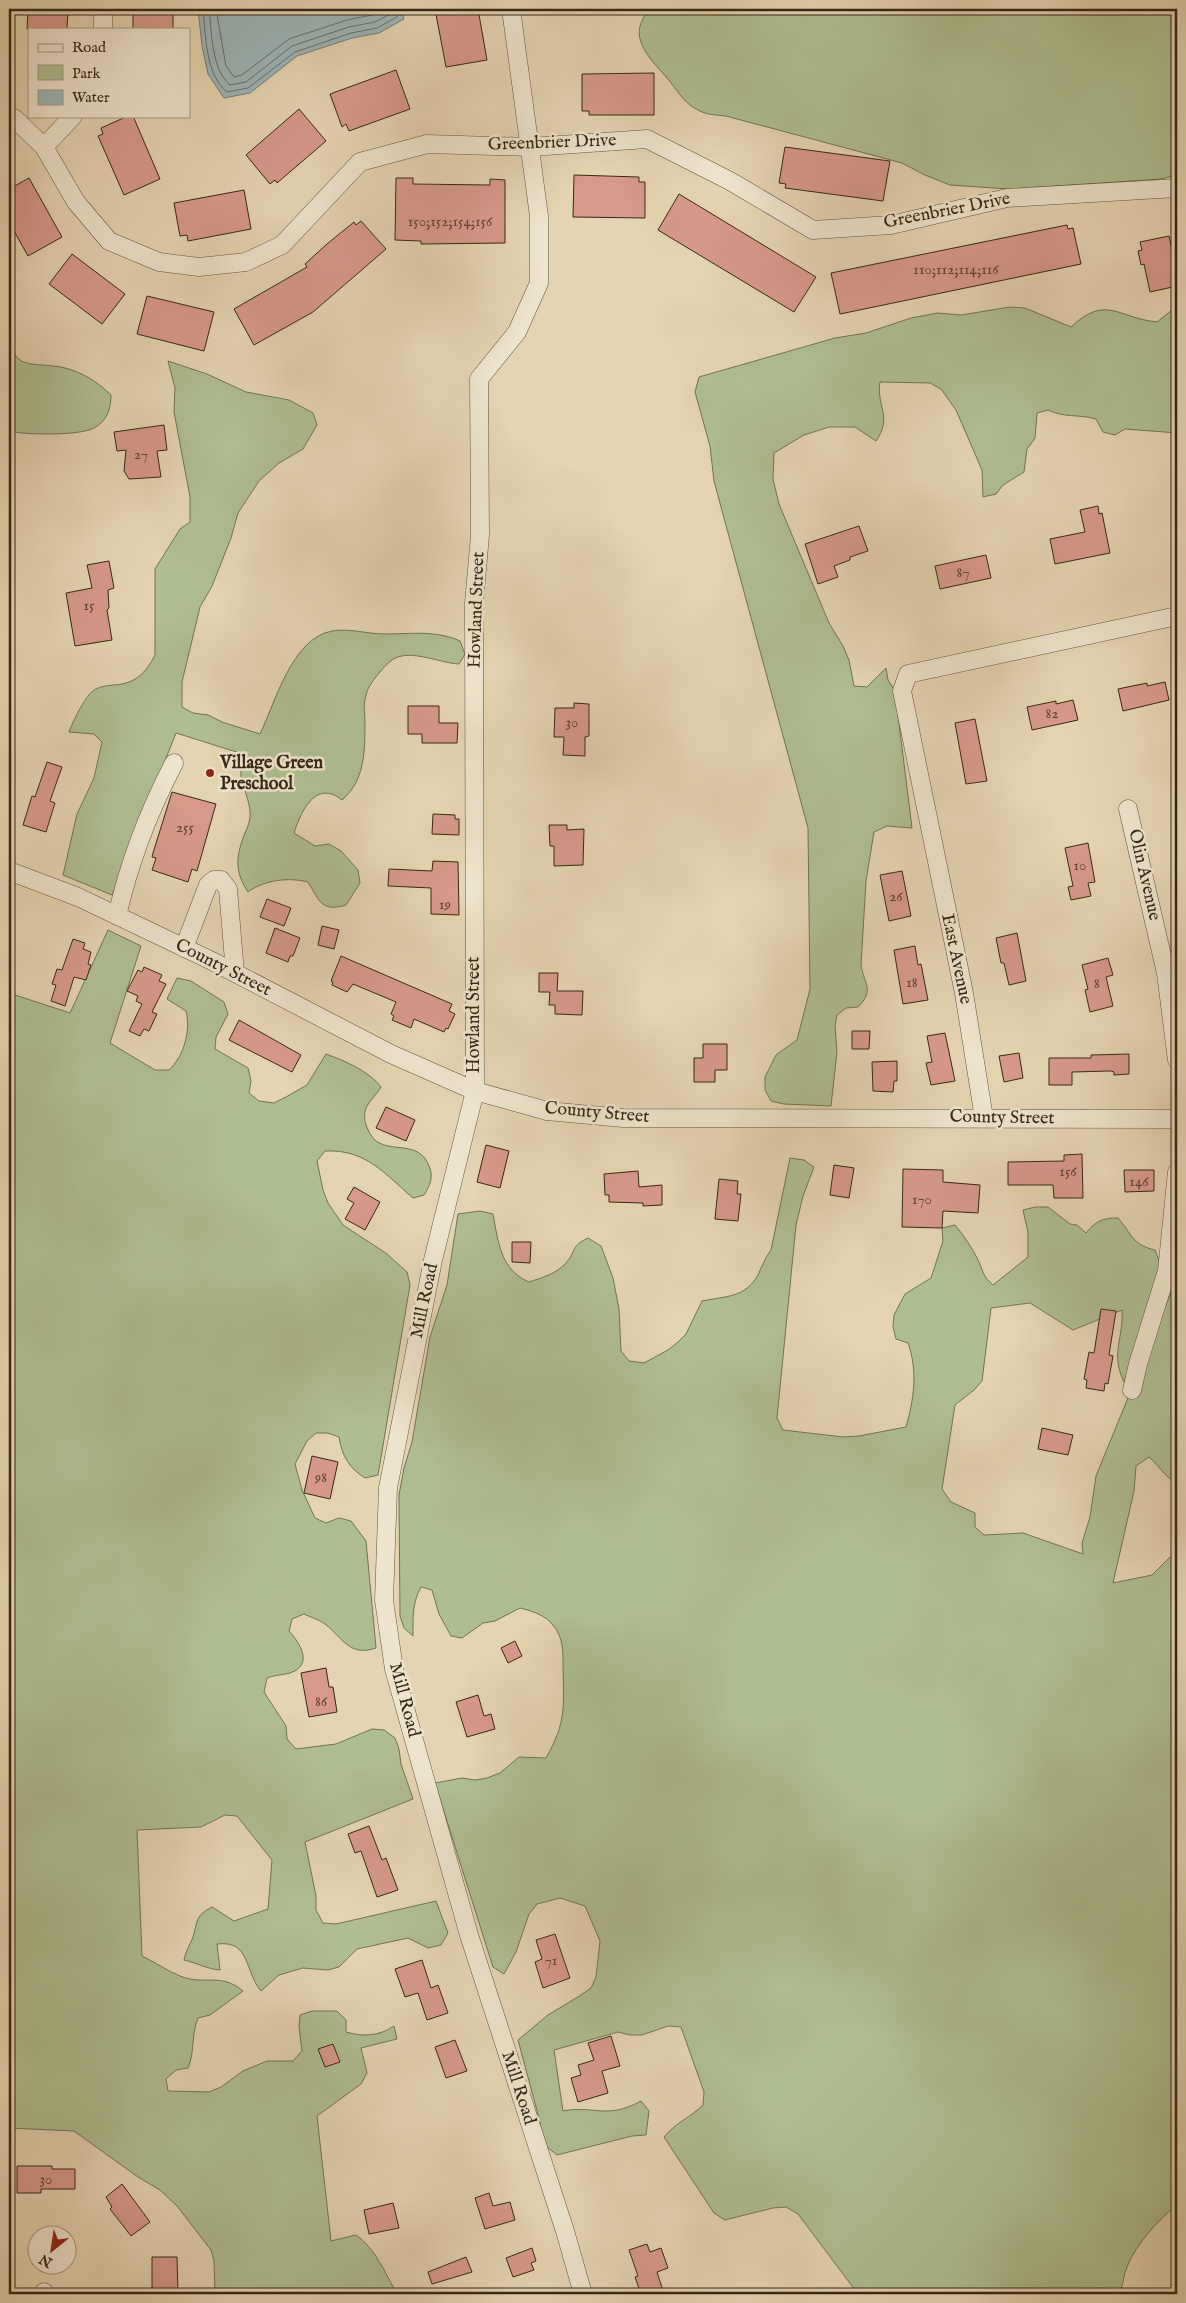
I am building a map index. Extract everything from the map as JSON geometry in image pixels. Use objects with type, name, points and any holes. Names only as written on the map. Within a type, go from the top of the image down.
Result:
[{"type":"street","points":[[103,9],[103,28]]},
{"type":"street","name":"Howland Street","points":[[475,1091],[474,603],[480,535],[479,379],[517,332],[538,283],[539,216],[511,9]]},
{"type":"street","name":"Greenbrier Drive","points":[[9,116],[14,118],[44,147],[76,202],[109,241],[159,262],[199,267],[246,262],[282,245],[360,162],[427,144],[531,147],[648,139],[730,181],[813,230],[891,225],[1008,198],[1177,188]]},
{"type":"street","points":[[44,147],[71,118]]},
{"type":"street","name":"East Avenue","points":[[984,1118],[964,993],[902,691],[908,674],[1177,616]]},
{"type":"street","points":[[117,916],[125,878],[160,791],[174,763]]},
{"type":"street","name":"Olin Avenue","points":[[1128,809],[1166,973],[1177,1060]]},
{"type":"street","name":"County Street","points":[[9,871],[78,897],[236,973],[391,1054],[475,1091],[547,1111],[623,1118],[822,1120],[984,1118],[1177,1119]]},
{"type":"street","points":[[184,948],[208,885],[214,880],[221,880],[228,889],[236,973]]},
{"type":"street","name":"Mill Road","points":[[475,1091],[435,1253],[388,1488],[384,1600],[394,1669],[469,1934],[565,2231],[583,2294]]},
{"type":"street","points":[[1132,1390],[1138,1364],[1167,1270],[1177,1172]]},
{"type":"green space","points":[[650,9],[1177,9],[1177,175],[1161,179],[1009,189],[950,185],[902,163],[726,116],[706,113],[694,108],[685,101],[642,46],[640,28],[643,19]]},
{"type":"green space","points":[[1177,306],[1177,433],[1125,429],[1115,435],[1103,432],[1096,419],[1060,414],[1048,410],[1037,413],[1035,438],[1027,449],[1024,472],[1003,485],[996,494],[983,497],[982,470],[956,410],[941,389],[930,383],[880,382],[879,390],[884,418],[881,433],[876,441],[855,427],[829,427],[804,435],[774,453],[773,479],[779,504],[829,623],[849,660],[854,686],[867,687],[886,668],[888,680],[895,691],[912,828],[887,826],[874,832],[866,881],[861,965],[867,991],[866,996],[858,1007],[846,1008],[837,1015],[835,1026],[837,1052],[831,1106],[784,1104],[771,1101],[765,1090],[765,1077],[776,1055],[797,1040],[810,989],[808,828],[714,481],[710,446],[695,392],[699,377],[835,338],[866,333],[911,318],[938,313],[961,315],[1010,307],[1025,308],[1071,327],[1083,317],[1103,310],[1157,322]]},
{"type":"green space","points":[[9,327],[14,353],[19,359],[33,364],[65,368],[78,372],[96,382],[111,395],[109,410],[102,422],[87,431],[65,434],[9,431]]},
{"type":"green space","points":[[168,361],[207,374],[246,392],[289,400],[313,413],[317,425],[303,449],[279,463],[259,481],[238,513],[231,538],[212,586],[200,607],[182,682],[182,707],[193,713],[208,715],[222,722],[260,734],[279,690],[296,658],[318,636],[332,631],[442,635],[460,641],[465,654],[459,664],[412,655],[398,657],[390,661],[370,685],[365,698],[364,754],[355,784],[342,800],[333,794],[325,793],[317,795],[305,807],[294,833],[315,846],[329,844],[341,851],[358,870],[360,883],[346,905],[332,907],[322,904],[308,882],[284,880],[269,882],[248,892],[240,877],[238,863],[238,856],[250,817],[249,803],[241,776],[242,762],[246,755],[176,733],[112,895],[63,875],[77,814],[94,778],[102,742],[94,734],[69,732],[82,704],[94,690],[99,687],[134,680],[144,672],[152,661],[155,655],[155,569],[180,529],[190,522],[190,497],[174,412],[175,388]]},
{"type":"green space","points":[[108,930],[141,946],[110,1043],[155,1070],[169,1070],[179,1058],[185,1043],[188,1027],[186,1011],[167,999],[177,978],[191,981],[224,1002],[228,1014],[216,1037],[215,1049],[248,1068],[251,1081],[249,1093],[259,1101],[274,1103],[307,1085],[326,1054],[349,1063],[370,1076],[381,1087],[367,1106],[365,1113],[366,1125],[373,1138],[383,1144],[419,1153],[425,1158],[431,1174],[431,1181],[424,1195],[413,1198],[384,1172],[352,1154],[339,1151],[325,1151],[317,1161],[323,1190],[328,1203],[343,1225],[387,1254],[407,1272],[410,1285],[378,1475],[365,1478],[359,1474],[347,1461],[339,1437],[328,1433],[316,1433],[307,1441],[295,1464],[302,1490],[315,1518],[326,1523],[339,1518],[351,1521],[366,1541],[376,1648],[359,1650],[353,1648],[347,1645],[325,1624],[304,1614],[292,1619],[289,1631],[297,1641],[303,1654],[302,1665],[290,1673],[267,1678],[264,1692],[286,1726],[287,1739],[296,1749],[336,1744],[372,1729],[384,1730],[395,1738],[401,1764],[413,1799],[305,1842],[316,1896],[316,1910],[323,1923],[336,1924],[436,1901],[448,1933],[441,1945],[428,1948],[408,1938],[357,1949],[339,1967],[328,1970],[303,1968],[279,1975],[261,1991],[245,1959],[236,1947],[228,1944],[217,1944],[220,1970],[184,1960],[198,1919],[207,1910],[212,1907],[234,1921],[268,1909],[272,1860],[237,1816],[225,1815],[201,1827],[137,1830],[142,1956],[180,1976],[189,1979],[227,1982],[243,1991],[210,2015],[198,2018],[194,2031],[192,2056],[188,2068],[176,2070],[166,2079],[168,2091],[209,2092],[221,2087],[243,2071],[267,2061],[293,2061],[302,2051],[299,2027],[300,2015],[312,2011],[337,2011],[346,2020],[346,2032],[352,2034],[377,2034],[394,2026],[397,2039],[361,2048],[367,2073],[361,2084],[317,2116],[331,2241],[356,2235],[375,2254],[397,2294],[215,2294],[214,2261],[211,2250],[177,2206],[160,2190],[138,2177],[74,2131],[9,2128],[9,993],[70,1013]]},
{"type":"green space","points":[[790,1158],[804,1160],[814,1167],[803,1196],[796,1225],[777,1418],[783,1430],[843,1437],[859,1436],[906,1427],[913,1396],[913,1364],[908,1343],[896,1339],[893,1327],[894,1315],[905,1294],[931,1278],[943,1241],[942,1228],[955,1225],[974,1252],[985,1277],[993,1285],[1028,1257],[1028,1232],[1023,1210],[1035,1207],[1048,1207],[1070,1224],[1077,1225],[1086,1233],[1100,1221],[1118,1218],[1137,1242],[1155,1250],[1160,1263],[1160,1275],[1124,1382],[1118,1362],[1122,1310],[1073,1330],[1030,1303],[991,1308],[982,1381],[955,1405],[942,1489],[951,1502],[975,1513],[975,1527],[984,1535],[1023,1533],[1083,1554],[1082,1543],[1090,1517],[1096,1476],[1175,1283],[1177,1283],[1177,1483],[1168,1477],[1149,1457],[1136,1466],[1134,1491],[1113,1583],[1152,1575],[1170,1557],[1177,1561],[1177,2205],[1155,2225],[1136,2250],[1126,2270],[1121,2290],[1149,2292],[1161,2290],[1164,2294],[858,2294],[798,2214],[786,2207],[773,2208],[725,2220],[714,2213],[664,2137],[703,2105],[704,2092],[681,2027],[668,2026],[642,2035],[618,2032],[554,2050],[563,2111],[619,2110],[641,2101],[649,2111],[646,2135],[632,2136],[557,2155],[547,2147],[542,2136],[518,2040],[548,2015],[591,1988],[596,1977],[600,1941],[585,1906],[560,1898],[537,1904],[529,1914],[516,1952],[504,1974],[493,1967],[435,1783],[462,1778],[475,1780],[487,1778],[500,1773],[519,1757],[546,1758],[553,1746],[562,1715],[564,1694],[561,1640],[557,1630],[546,1619],[534,1612],[520,1608],[495,1621],[483,1623],[462,1638],[451,1636],[439,1614],[432,1590],[421,1587],[413,1617],[413,1636],[404,1628],[400,1616],[399,1495],[404,1468],[412,1442],[430,1337],[447,1285],[458,1214],[480,1211],[493,1214],[499,1244],[506,1262],[519,1277],[529,1282],[557,1270],[568,1260],[578,1244],[588,1238],[601,1246],[613,1278],[619,1309],[621,1351],[629,1361],[644,1363],[668,1350],[686,1334],[702,1301],[734,1295],[753,1283],[771,1250]]},
{"type":"water","points":[[198,9],[401,9],[404,19],[379,33],[352,38],[297,56],[250,93],[224,98],[208,74],[202,46]]},
{"type":"building","points":[[28,9],[68,9],[67,28],[27,29]]},
{"type":"building","points":[[133,9],[173,9],[173,28],[133,28]]},
{"type":"building","points":[[435,9],[478,9],[487,60],[446,67]]},
{"type":"building","points":[[396,70],[410,109],[349,131],[346,124],[342,127],[330,94]]},
{"type":"building","points":[[654,73],[654,115],[589,115],[589,111],[582,111],[582,74]]},
{"type":"building","points":[[299,109],[326,141],[277,183],[275,180],[270,184],[246,155]]},
{"type":"building","points":[[124,118],[134,118],[160,179],[124,195],[98,136],[103,134],[101,128]]},
{"type":"building","points":[[785,147],[890,161],[883,201],[785,188],[786,184],[779,183]]},
{"type":"building","points":[[574,175],[639,177],[639,182],[645,182],[645,218],[573,217]]},
{"type":"building","points":[[29,178],[62,237],[28,256],[9,222],[9,189]]},
{"type":"building","points":[[396,178],[413,178],[413,184],[490,185],[490,179],[505,180],[505,243],[421,244],[421,241],[395,240]]},
{"type":"building","points":[[244,190],[251,229],[188,241],[187,235],[180,236],[174,203]]},
{"type":"building","points":[[679,194],[816,277],[794,312],[658,230]]},
{"type":"building","points":[[361,221],[386,249],[313,312],[254,345],[234,309],[307,267],[305,264],[327,244],[354,222],[356,225]]},
{"type":"building","points":[[1067,225],[1068,229],[1073,228],[1081,264],[840,314],[831,273]]},
{"type":"building","points":[[1169,236],[1177,274],[1177,286],[1150,292],[1144,264],[1141,265],[1138,251],[1142,250],[1140,242]]},
{"type":"building","points":[[72,254],[125,294],[102,324],[49,284]]},
{"type":"building","points":[[147,296],[214,312],[204,351],[137,334]]},
{"type":"building","points":[[164,425],[167,450],[157,451],[161,477],[129,479],[124,471],[126,450],[117,451],[114,432]]},
{"type":"building","points":[[1098,506],[1099,514],[1102,513],[1110,553],[1055,564],[1050,539],[1085,532],[1080,510]]},
{"type":"building","points":[[859,526],[868,551],[850,557],[850,560],[834,566],[838,577],[818,584],[805,544]]},
{"type":"building","points":[[986,555],[991,578],[940,589],[935,566]]},
{"type":"building","points":[[109,561],[114,588],[108,590],[109,608],[107,610],[112,640],[75,646],[66,593],[92,588],[87,565]]},
{"type":"building","points":[[1165,682],[1169,700],[1123,711],[1118,689],[1147,683],[1147,686]]},
{"type":"building","points":[[1073,700],[1078,720],[1032,730],[1027,707],[1056,701],[1056,704]]},
{"type":"building","points":[[574,703],[589,704],[589,736],[585,737],[585,756],[563,755],[564,737],[554,737],[555,708],[574,708]]},
{"type":"building","points":[[408,706],[439,706],[439,723],[458,723],[457,743],[422,743],[422,734],[408,734]]},
{"type":"building","points":[[975,719],[987,781],[966,784],[955,723]]},
{"type":"building","points":[[47,762],[62,767],[50,801],[55,803],[46,832],[23,825],[32,796],[35,797]]},
{"type":"building","points":[[172,792],[216,804],[197,871],[192,869],[188,882],[152,870],[156,858],[152,857],[153,853]]},
{"type":"building","points":[[433,814],[455,815],[455,819],[459,819],[459,835],[432,834]]},
{"type":"building","points":[[549,825],[567,825],[567,830],[584,829],[583,865],[554,866],[554,846],[550,846]]},
{"type":"building","points":[[1088,843],[1095,882],[1088,883],[1091,896],[1071,900],[1068,887],[1073,886],[1065,848]]},
{"type":"building","points":[[433,861],[458,862],[459,915],[431,914],[431,888],[388,886],[389,869],[432,871]]},
{"type":"building","points":[[902,871],[911,916],[889,921],[880,875]]},
{"type":"building","points":[[267,899],[291,908],[284,926],[260,917]]},
{"type":"building","points":[[322,926],[339,930],[334,949],[318,945]]},
{"type":"building","points":[[275,928],[300,938],[293,956],[290,956],[288,962],[266,953]]},
{"type":"building","points":[[1017,933],[1026,981],[1009,985],[1004,963],[1001,963],[996,938]]},
{"type":"building","points":[[73,939],[85,943],[83,949],[91,952],[88,964],[91,965],[86,980],[74,977],[65,1006],[51,1001],[56,985],[52,984],[57,969],[62,970]]},
{"type":"building","points":[[915,946],[918,965],[921,964],[928,1000],[903,1004],[894,950]]},
{"type":"building","points":[[341,956],[452,1004],[449,1011],[455,1014],[448,1029],[446,1028],[444,1032],[414,1019],[411,1028],[392,1020],[394,1016],[391,1014],[396,1002],[353,984],[347,992],[332,985],[333,982],[331,981]]},
{"type":"building","points":[[1108,958],[1113,975],[1106,977],[1113,1006],[1090,1012],[1085,990],[1088,989],[1082,965]]},
{"type":"building","points":[[144,967],[162,975],[159,981],[166,984],[152,1012],[157,1014],[149,1031],[144,1029],[140,1036],[129,1031],[142,1004],[136,1001],[138,996],[127,991],[138,970],[142,972]]},
{"type":"building","points":[[539,973],[558,973],[557,991],[583,991],[582,1015],[555,1014],[555,1005],[549,1005],[550,992],[539,992]]},
{"type":"building","points":[[239,1020],[301,1055],[292,1072],[229,1040]]},
{"type":"building","points":[[852,1031],[870,1031],[869,1049],[852,1049]]},
{"type":"building","points":[[945,1033],[955,1081],[931,1085],[926,1063],[932,1062],[927,1036]]},
{"type":"building","points":[[703,1044],[727,1044],[727,1070],[715,1070],[715,1082],[694,1082],[694,1058],[703,1058]]},
{"type":"building","points":[[1019,1053],[1023,1078],[1004,1082],[999,1056]]},
{"type":"building","points":[[1129,1054],[1129,1074],[1114,1075],[1114,1072],[1111,1071],[1072,1072],[1072,1085],[1049,1085],[1049,1058],[1091,1058],[1091,1055]]},
{"type":"building","points":[[897,1061],[897,1081],[894,1081],[893,1092],[873,1091],[872,1062]]},
{"type":"building","points":[[386,1107],[415,1120],[406,1141],[376,1128]]},
{"type":"building","points":[[486,1145],[509,1151],[500,1188],[477,1182]]},
{"type":"building","points":[[1082,1154],[1083,1198],[1054,1198],[1053,1185],[1008,1185],[1008,1162],[1064,1161],[1064,1155]]},
{"type":"building","points":[[834,1165],[854,1168],[849,1198],[830,1195]]},
{"type":"building","points":[[903,1169],[943,1170],[943,1182],[980,1185],[978,1213],[943,1211],[942,1228],[902,1227]]},
{"type":"building","points":[[1124,1170],[1154,1170],[1154,1191],[1125,1192]]},
{"type":"building","points":[[638,1171],[639,1187],[662,1185],[662,1205],[643,1206],[643,1203],[609,1202],[609,1195],[605,1195],[604,1174]]},
{"type":"building","points":[[719,1179],[738,1181],[737,1194],[741,1194],[738,1221],[715,1219]]},
{"type":"building","points":[[354,1187],[380,1202],[365,1230],[345,1219],[354,1203],[347,1199]]},
{"type":"building","points":[[512,1242],[531,1242],[530,1263],[512,1262]]},
{"type":"building","points":[[1101,1309],[1116,1311],[1109,1355],[1113,1356],[1108,1384],[1105,1383],[1104,1391],[1086,1388],[1087,1380],[1084,1379],[1089,1352],[1094,1353]]},
{"type":"building","points":[[1042,1428],[1073,1435],[1068,1455],[1038,1449]]},
{"type":"building","points":[[312,1456],[338,1462],[330,1499],[304,1493]]},
{"type":"building","points":[[515,1641],[522,1656],[508,1663],[501,1648]]},
{"type":"building","points":[[326,1668],[329,1687],[333,1687],[337,1712],[309,1717],[301,1673]]},
{"type":"building","points":[[478,1695],[484,1716],[491,1714],[495,1729],[467,1737],[456,1702]]},
{"type":"building","points":[[369,1826],[382,1860],[386,1858],[398,1890],[377,1897],[361,1851],[355,1853],[348,1834]]},
{"type":"building","points":[[555,1934],[570,1978],[543,1988],[535,1962],[542,1959],[536,1940]]},
{"type":"building","points":[[422,1960],[431,1988],[438,1985],[448,2013],[427,2020],[418,1993],[405,1997],[395,1969]]},
{"type":"building","points":[[611,2036],[620,2066],[602,2071],[608,2093],[578,2102],[571,2078],[581,2075],[578,2065],[594,2060],[588,2043]]},
{"type":"building","points":[[455,2040],[467,2071],[446,2078],[435,2047]]},
{"type":"building","points":[[333,2044],[340,2062],[325,2067],[318,2049]]},
{"type":"building","points":[[17,2166],[52,2166],[52,2169],[75,2169],[75,2189],[41,2189],[41,2193],[17,2193]]},
{"type":"building","points":[[122,2184],[150,2222],[131,2236],[110,2209],[112,2207],[106,2197]]},
{"type":"building","points":[[489,2193],[493,2206],[510,2202],[515,2220],[485,2229],[475,2198]]},
{"type":"building","points":[[393,2203],[399,2228],[369,2234],[364,2210]]},
{"type":"building","points":[[647,2244],[650,2252],[661,2248],[668,2268],[657,2272],[664,2294],[641,2294],[635,2277],[638,2276],[629,2250]]},
{"type":"building","points":[[532,2248],[536,2261],[531,2263],[534,2270],[513,2277],[506,2258]]},
{"type":"building","points":[[152,2257],[177,2257],[178,2294],[157,2294],[157,2289],[152,2289]]},
{"type":"building","points":[[466,2257],[472,2272],[432,2284],[428,2272]]},
{"type":"place","name":"Village Green Preschool","points":[[210,773]]}]
